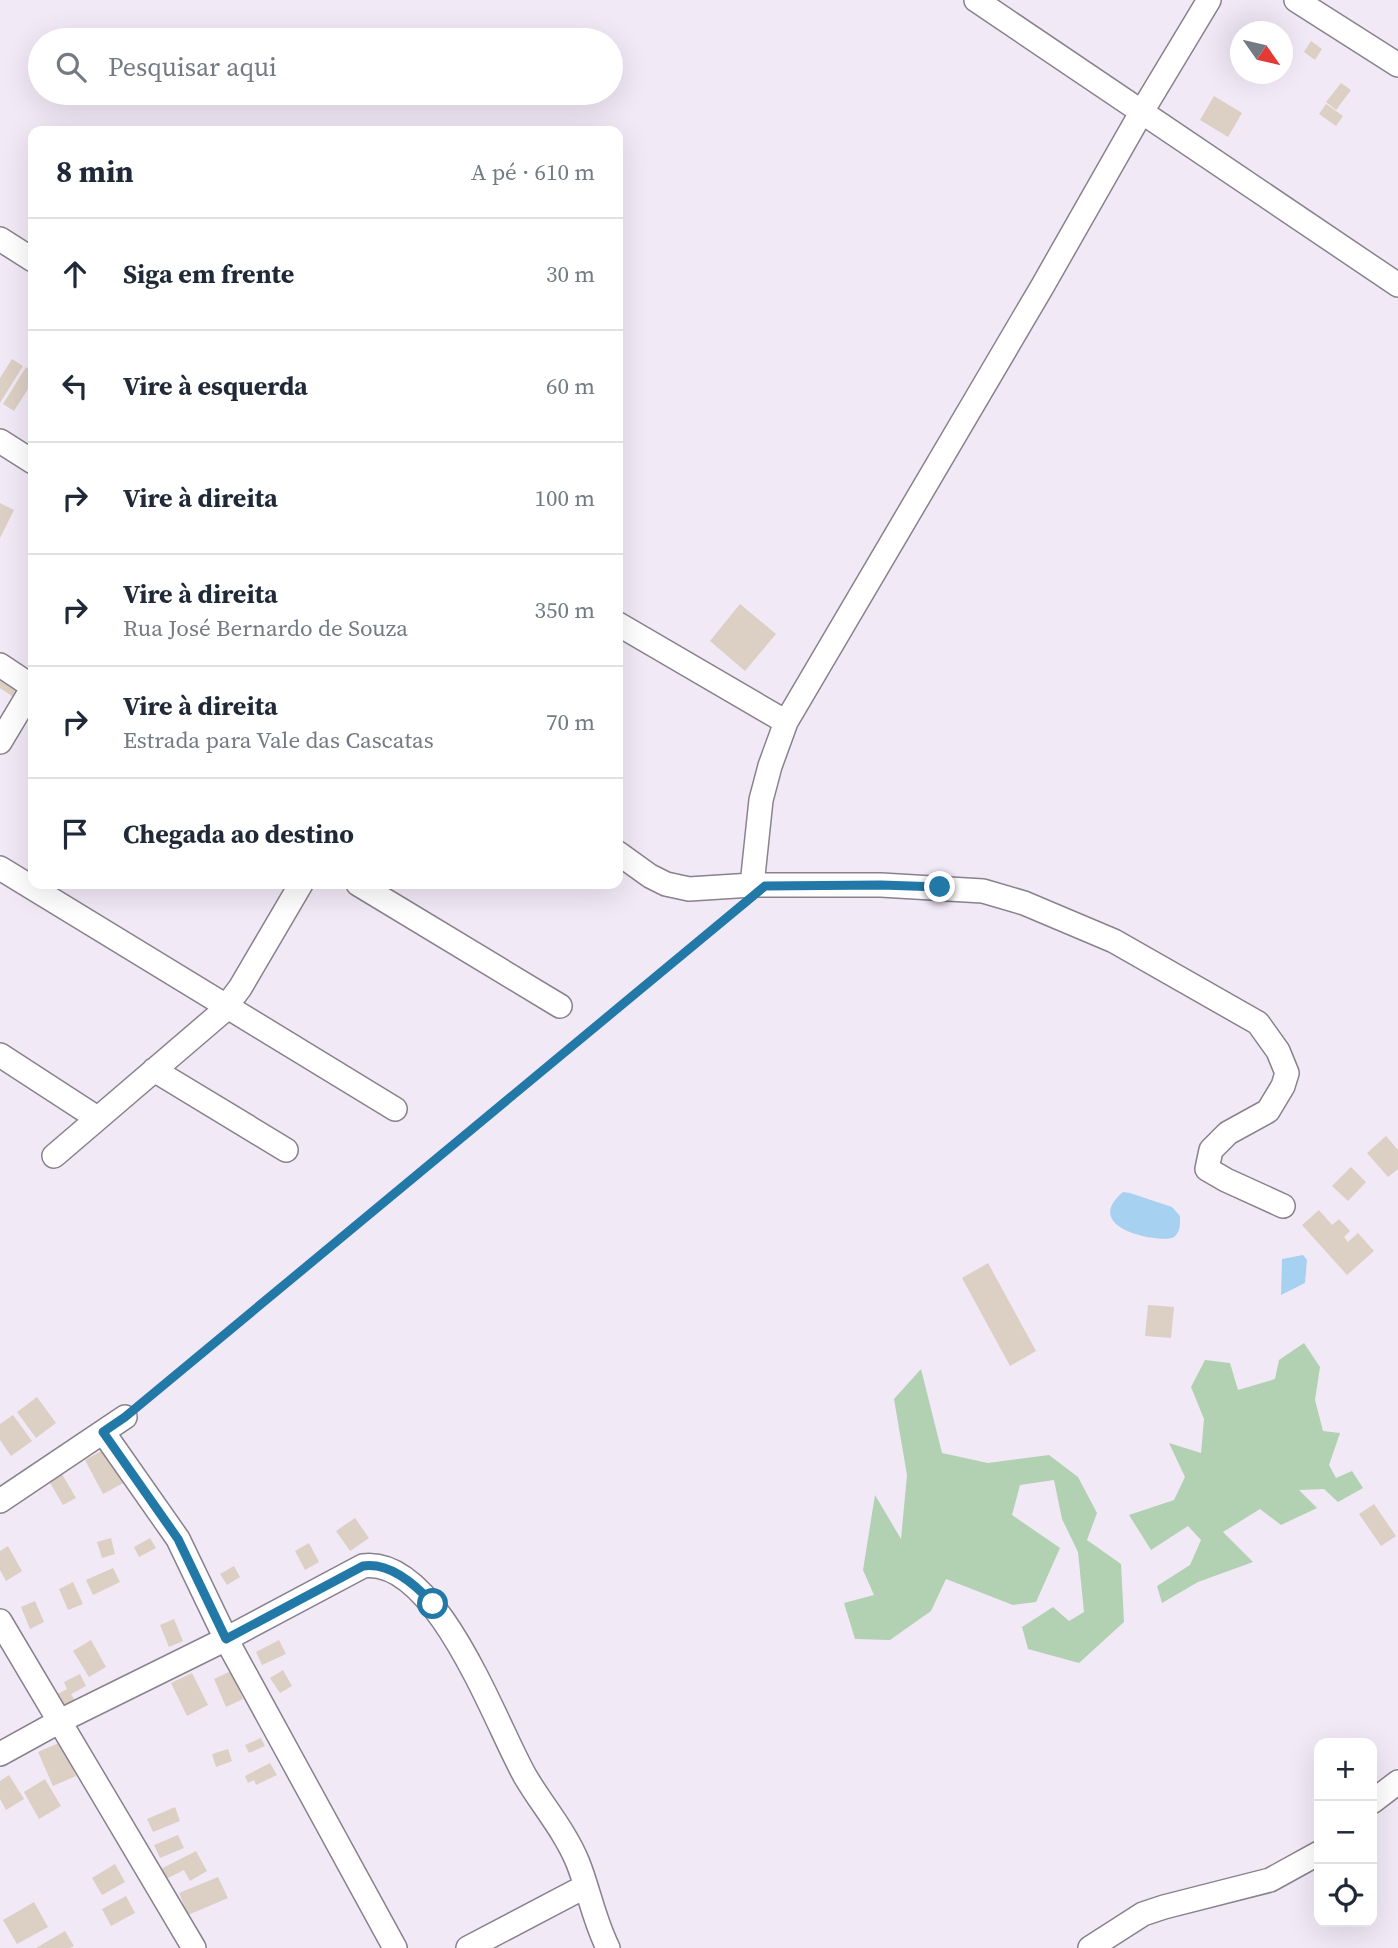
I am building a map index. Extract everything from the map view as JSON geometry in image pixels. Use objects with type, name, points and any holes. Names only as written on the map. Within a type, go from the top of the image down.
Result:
[{"type":"street","points":[[976,0],[1398,285]]},
{"type":"street","points":[[759,886],[761,800],[786,722],[1209,0]]},
{"type":"street","points":[[1296,0],[1398,65]]},
{"type":"street","points":[[0,239],[28,257]]},
{"type":"street","points":[[0,441],[28,459]]},
{"type":"street","points":[[623,627],[786,722]]},
{"type":"street","points":[[0,665],[28,684]]},
{"type":"street","points":[[0,741],[28,695]]},
{"type":"street","points":[[623,857],[666,884],[689,889],[881,885],[982,891],[1024,903],[1114,941],[1258,1023],[1278,1051],[1287,1073],[1283,1086],[1268,1111],[1228,1133],[1211,1150],[1207,1169],[1283,1206]]},
{"type":"street","points":[[0,868],[28,885]]},
{"type":"street","points":[[34,889],[395,1109]]},
{"type":"street","points":[[54,1156],[226,1006],[240,988],[298,889]]},
{"type":"street","points":[[366,889],[560,1006]]},
{"type":"street","points":[[0,1055],[97,1118]]},
{"type":"street","points":[[154,1070],[286,1150]]},
{"type":"street","points":[[0,1500],[125,1417]]},
{"type":"street","points":[[103,1432],[178,1539],[226,1639],[395,1948]]},
{"type":"street","points":[[0,1754],[363,1566],[375,1565],[404,1578],[420,1589],[433,1604],[459,1647],[525,1777],[567,1841],[608,1948]]},
{"type":"street","points":[[0,1621],[194,1948]]},
{"type":"street","points":[[1373,1801],[1398,1782]]},
{"type":"street","points":[[1090,1948],[1143,1914],[1164,1906],[1270,1881],[1314,1856]]},
{"type":"street","points":[[468,1948],[586,1886]]},
{"type":"path","points":[[125,1417],[759,886]]},
{"type":"green space","points":[[1304,1343],[1320,1367],[1315,1400],[1323,1431],[1340,1433],[1329,1465],[1336,1478],[1352,1471],[1363,1488],[1338,1502],[1324,1489],[1299,1490],[1317,1508],[1281,1525],[1260,1509],[1223,1532],[1253,1562],[1198,1582],[1162,1603],[1157,1586],[1190,1565],[1201,1540],[1188,1526],[1151,1550],[1129,1515],[1174,1500],[1185,1477],[1169,1443],[1201,1453],[1204,1419],[1191,1387],[1205,1360],[1230,1363],[1238,1390],[1275,1379],[1279,1360]]},
{"type":"green space","points":[[921,1369],[942,1453],[988,1463],[1049,1455],[1078,1477],[1097,1513],[1087,1540],[1121,1564],[1124,1622],[1079,1663],[1028,1649],[1022,1627],[1053,1607],[1069,1621],[1084,1612],[1078,1552],[1062,1519],[1054,1480],[1020,1485],[1012,1515],[1060,1548],[1036,1602],[1013,1605],[946,1579],[931,1611],[890,1640],[855,1639],[844,1603],[874,1595],[863,1570],[875,1495],[901,1539],[907,1475],[894,1399]]},
{"type":"water","points":[[1123,1192],[1172,1207],[1180,1216],[1180,1227],[1176,1235],[1167,1239],[1142,1236],[1117,1225],[1111,1216],[1112,1205]]},
{"type":"water","points":[[1303,1255],[1307,1260],[1305,1283],[1281,1295],[1282,1259]]},
{"type":"building","points":[[1311,41],[1322,49],[1315,60],[1304,52]]},
{"type":"building","points":[[1341,83],[1351,90],[1336,110],[1326,102]]},
{"type":"building","points":[[1214,96],[1242,113],[1228,137],[1200,120]]},
{"type":"building","points":[[1326,104],[1343,116],[1336,126],[1319,114]]},
{"type":"building","points":[[12,359],[23,366],[0,403],[0,378]]},
{"type":"building","points":[[26,367],[28,389],[14,411],[3,404]]},
{"type":"building","points":[[0,503],[14,510],[0,538]]},
{"type":"building","points":[[740,604],[776,634],[745,671],[710,641]]},
{"type":"building","points":[[0,673],[28,686],[18,700],[0,688]]},
{"type":"building","points":[[1386,1136],[1398,1150],[1398,1169],[1388,1177],[1367,1153]]},
{"type":"building","points":[[1351,1167],[1366,1182],[1348,1201],[1332,1186]]},
{"type":"building","points":[[1319,1210],[1332,1225],[1339,1219],[1350,1231],[1344,1237],[1348,1242],[1358,1233],[1374,1251],[1347,1275],[1302,1225]]},
{"type":"building","points":[[988,1263],[1036,1351],[1010,1366],[962,1278]]},
{"type":"building","points":[[1148,1305],[1174,1307],[1171,1338],[1145,1336]]},
{"type":"building","points":[[37,1397],[56,1423],[36,1438],[17,1412]]},
{"type":"building","points":[[13,1415],[32,1441],[11,1456],[0,1440],[0,1424]]},
{"type":"building","points":[[110,1446],[129,1480],[103,1494],[85,1460]]},
{"type":"building","points":[[62,1474],[76,1498],[63,1505],[49,1481]]},
{"type":"building","points":[[1374,1504],[1396,1536],[1381,1546],[1359,1514]]},
{"type":"building","points":[[355,1518],[369,1538],[350,1551],[336,1531]]},
{"type":"building","points":[[111,1538],[115,1554],[102,1558],[97,1542]]},
{"type":"building","points":[[150,1538],[156,1548],[139,1557],[134,1547]]},
{"type":"building","points":[[309,1543],[319,1562],[305,1570],[295,1551]]},
{"type":"building","points":[[8,1546],[22,1571],[6,1581],[0,1570],[0,1551]]},
{"type":"building","points":[[234,1566],[240,1577],[227,1585],[220,1574]]},
{"type":"building","points":[[113,1568],[120,1582],[93,1595],[86,1580]]},
{"type":"building","points":[[73,1582],[83,1604],[68,1610],[59,1589]]},
{"type":"building","points":[[35,1601],[44,1622],[30,1629],[21,1607]]},
{"type":"building","points":[[174,1619],[183,1641],[169,1647],[160,1625]]},
{"type":"building","points":[[91,1640],[106,1667],[89,1677],[73,1651]]},
{"type":"building","points":[[279,1640],[286,1654],[262,1665],[256,1652]]},
{"type":"building","points":[[283,1670],[292,1686],[280,1693],[270,1678]]},
{"type":"building","points":[[231,1671],[243,1699],[226,1707],[214,1679]]},
{"type":"building","points":[[192,1673],[208,1705],[187,1716],[171,1683]]},
{"type":"building","points":[[80,1674],[86,1686],[71,1694],[75,1701],[64,1706],[58,1694],[67,1689],[64,1682]]},
{"type":"building","points":[[261,1738],[265,1746],[249,1753],[245,1745]]},
{"type":"building","points":[[61,1742],[76,1776],[53,1786],[38,1752]]},
{"type":"building","points":[[228,1749],[232,1761],[216,1767],[212,1754]]},
{"type":"building","points":[[270,1763],[277,1775],[256,1785],[254,1780],[248,1783],[245,1776]]},
{"type":"building","points":[[9,1775],[24,1799],[6,1810],[0,1799],[0,1781]]},
{"type":"building","points":[[45,1779],[61,1806],[39,1819],[24,1792]]},
{"type":"building","points":[[175,1807],[180,1821],[153,1832],[147,1819]]},
{"type":"building","points":[[178,1835],[184,1848],[160,1858],[154,1845]]},
{"type":"building","points":[[196,1851],[207,1871],[190,1881],[184,1870],[162,1881],[157,1871]]},
{"type":"building","points":[[115,1864],[125,1882],[102,1895],[92,1878]]},
{"type":"building","points":[[218,1877],[228,1898],[188,1915],[179,1893]]},
{"type":"building","points":[[126,1896],[135,1913],[111,1926],[102,1909]]},
{"type":"building","points":[[34,1902],[48,1927],[17,1944],[3,1920]]},
{"type":"building","points":[[65,1931],[74,1946],[36,1948]]},
{"type":"route","points":[[433,1604],[420,1589],[404,1578],[375,1565],[363,1566],[226,1639],[178,1539],[103,1432],[125,1417],[765,886],[940,887]]}]
